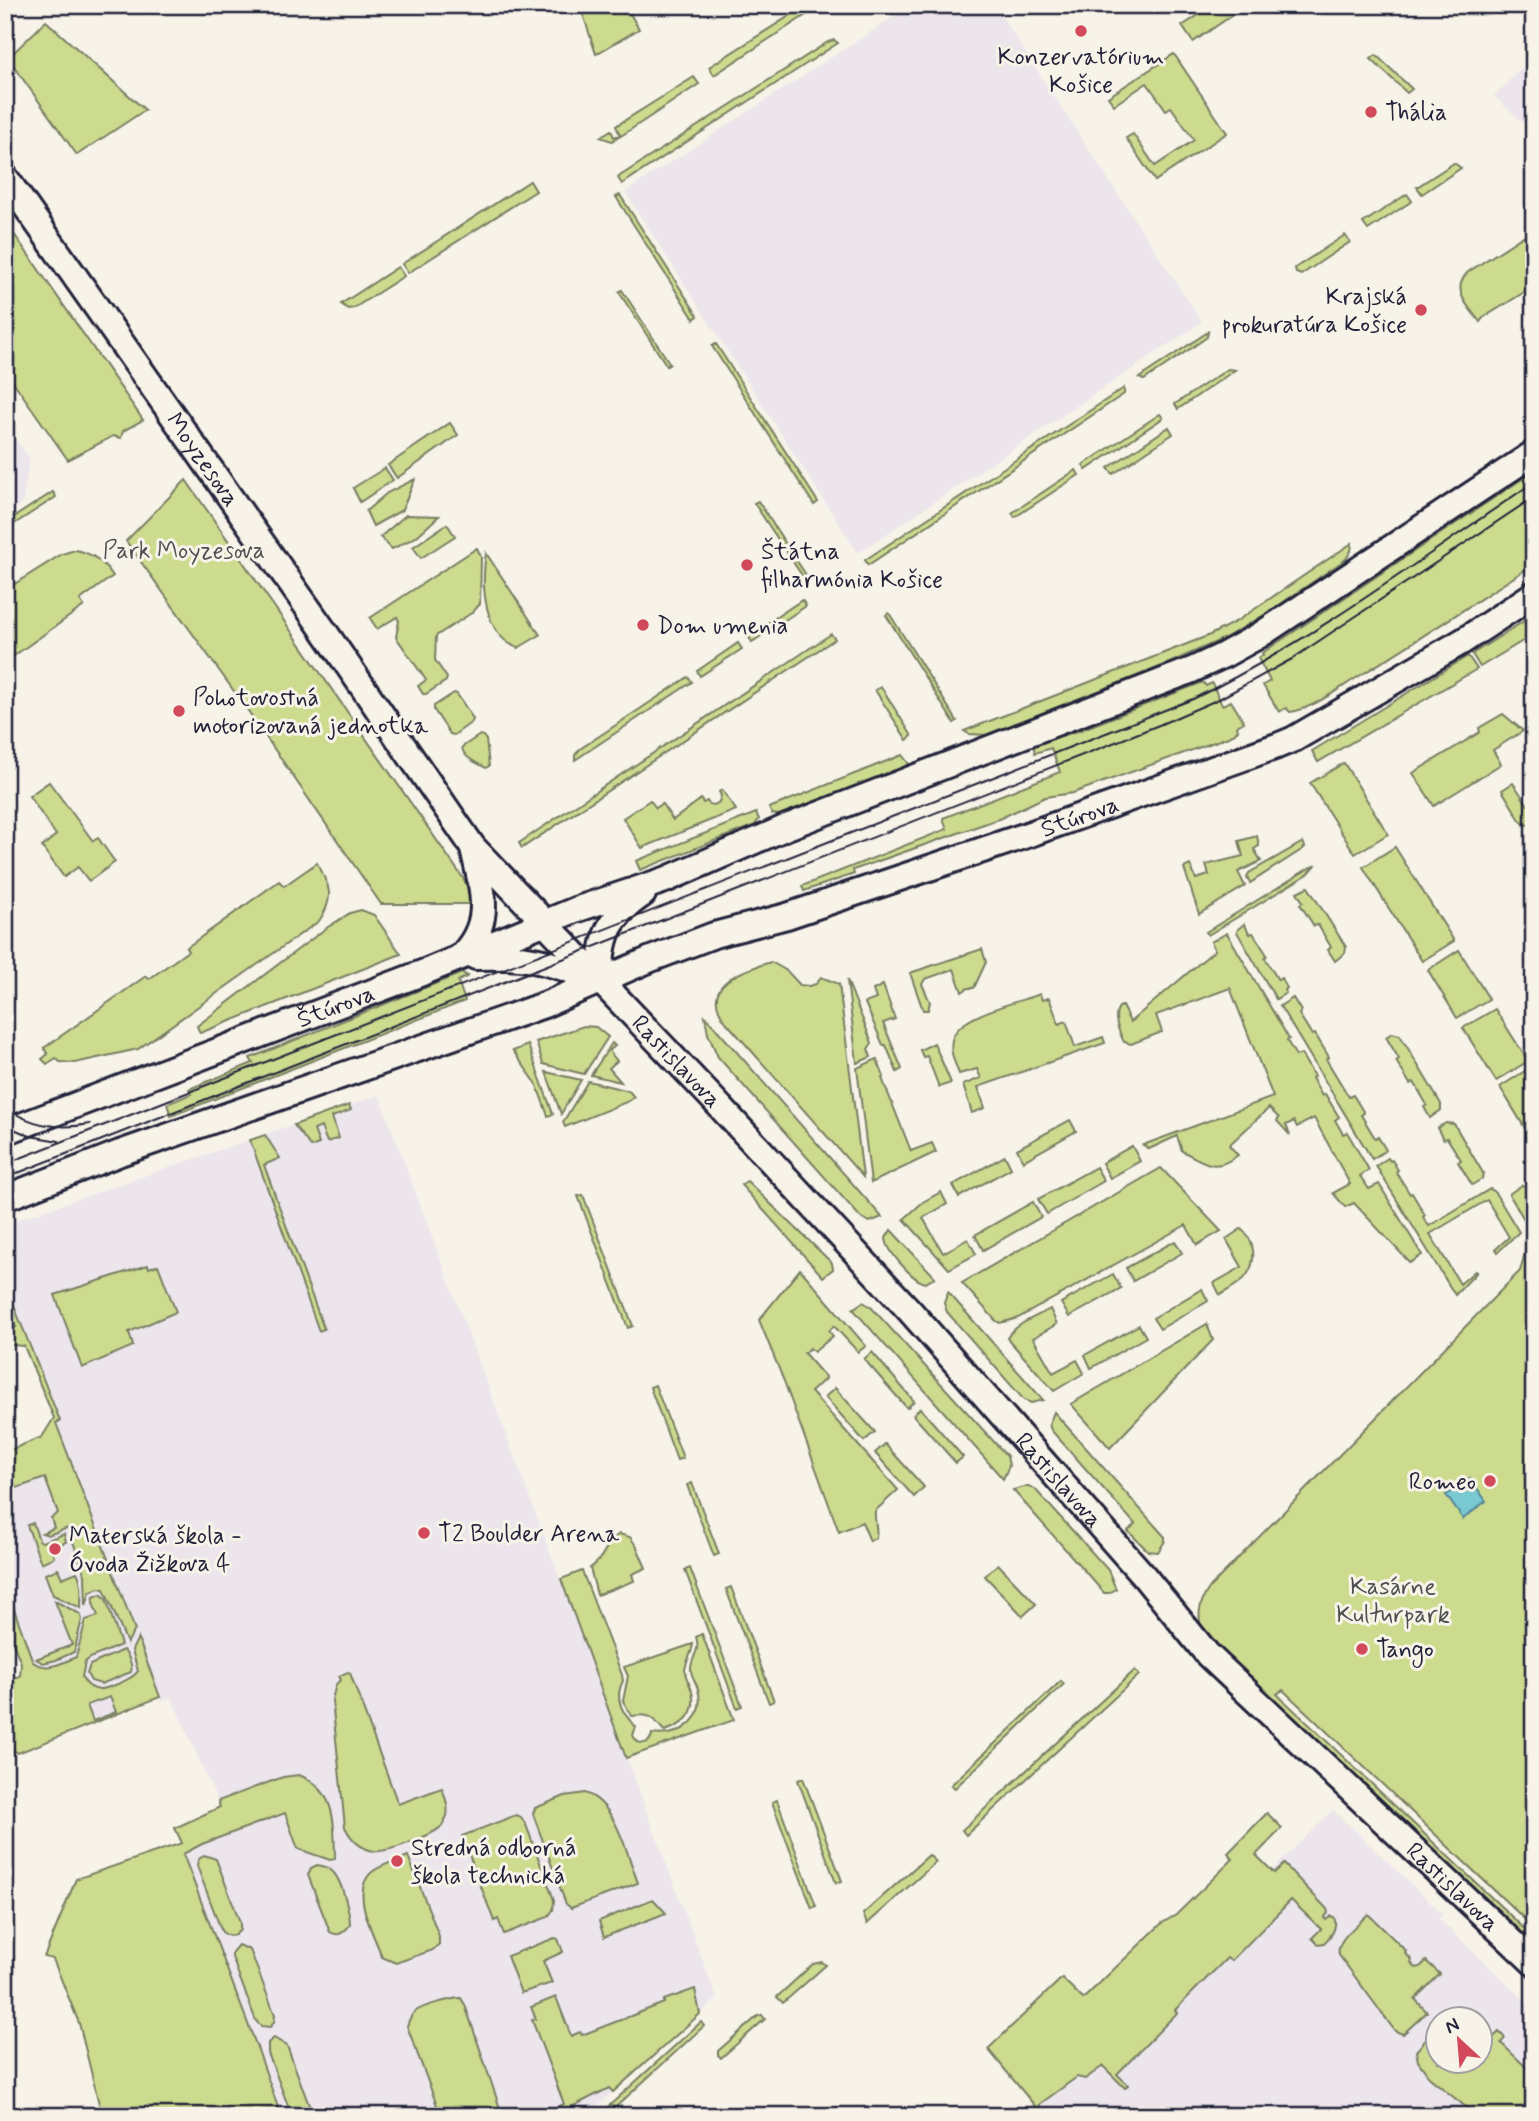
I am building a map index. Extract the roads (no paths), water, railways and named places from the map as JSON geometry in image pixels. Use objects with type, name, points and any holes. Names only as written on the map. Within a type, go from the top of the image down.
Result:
[{"type":"street","name":"Moyzesova","points":[[5,177],[472,847],[544,923]]},
{"type":"street","name":"Štúrova","points":[[5,1132],[460,958],[575,909],[665,880],[787,827],[1167,680],[1224,655],[1260,635],[1534,453]]},
{"type":"street","name":"Štúrova","points":[[5,1198],[120,1153],[524,1013],[600,970],[651,959],[714,935],[787,916],[1024,836],[1294,739],[1463,641],[1534,594]]},
{"type":"street","name":"Moyzesova","points":[[460,958],[476,938],[483,908],[483,894],[472,847]]},
{"type":"street","name":"Štúrova","points":[[600,970],[604,938],[618,913],[665,880]]},
{"type":"street","points":[[524,1013],[554,981],[560,966],[557,949],[544,923]]},
{"type":"street","name":"Rastislavova","points":[[544,923],[600,970],[720,1107],[910,1311],[1143,1575],[1208,1656],[1534,1963]]},
{"type":"street","points":[[460,958],[507,956],[600,970]]},
{"type":"water","points":[[1470,1478],[1486,1501],[1463,1519],[1446,1495]]},
{"type":"tram line","points":[[5,1164],[1193,699],[1238,676],[1325,624],[1534,482]]},
{"type":"tram line","points":[[5,1178],[1159,725],[1219,699],[1292,659],[1534,497]]},
{"type":"tram line","points":[[5,1107],[25,1119],[46,1125],[67,1127],[90,1124]]},
{"type":"tram line","points":[[5,1125],[30,1136],[59,1141]]},
{"type":"place","name":"Konzervatórium Košice","points":[[1081,31]]},
{"type":"place","name":"Thália","points":[[1371,112]]},
{"type":"place","name":"Krajská prokuratúra Košice","points":[[1421,310]]},
{"type":"place","name":"Štátna filharmónia Košice","points":[[747,565]]},
{"type":"place","name":"Dom umenia","points":[[643,625]]},
{"type":"place","name":"Pohotovostná motorizovaná jednotka","points":[[179,711]]},
{"type":"place","name":"Romeo","points":[[1490,1481]]},
{"type":"place","name":"T2 Boulder Arena","points":[[424,1533]]},
{"type":"place","name":"Materská škola - Óvoda Žižkova 4","points":[[55,1549]]},
{"type":"place","name":"Tango","points":[[1362,1649]]},
{"type":"place","name":"Stredná odborná škola technická","points":[[397,1861]]},
{"type":"park label","name":"Park Moyzesova","points":[[184,550]]},
{"type":"park label","name":"Kasárne Kulturpark","points":[[1393,1600]]}]
